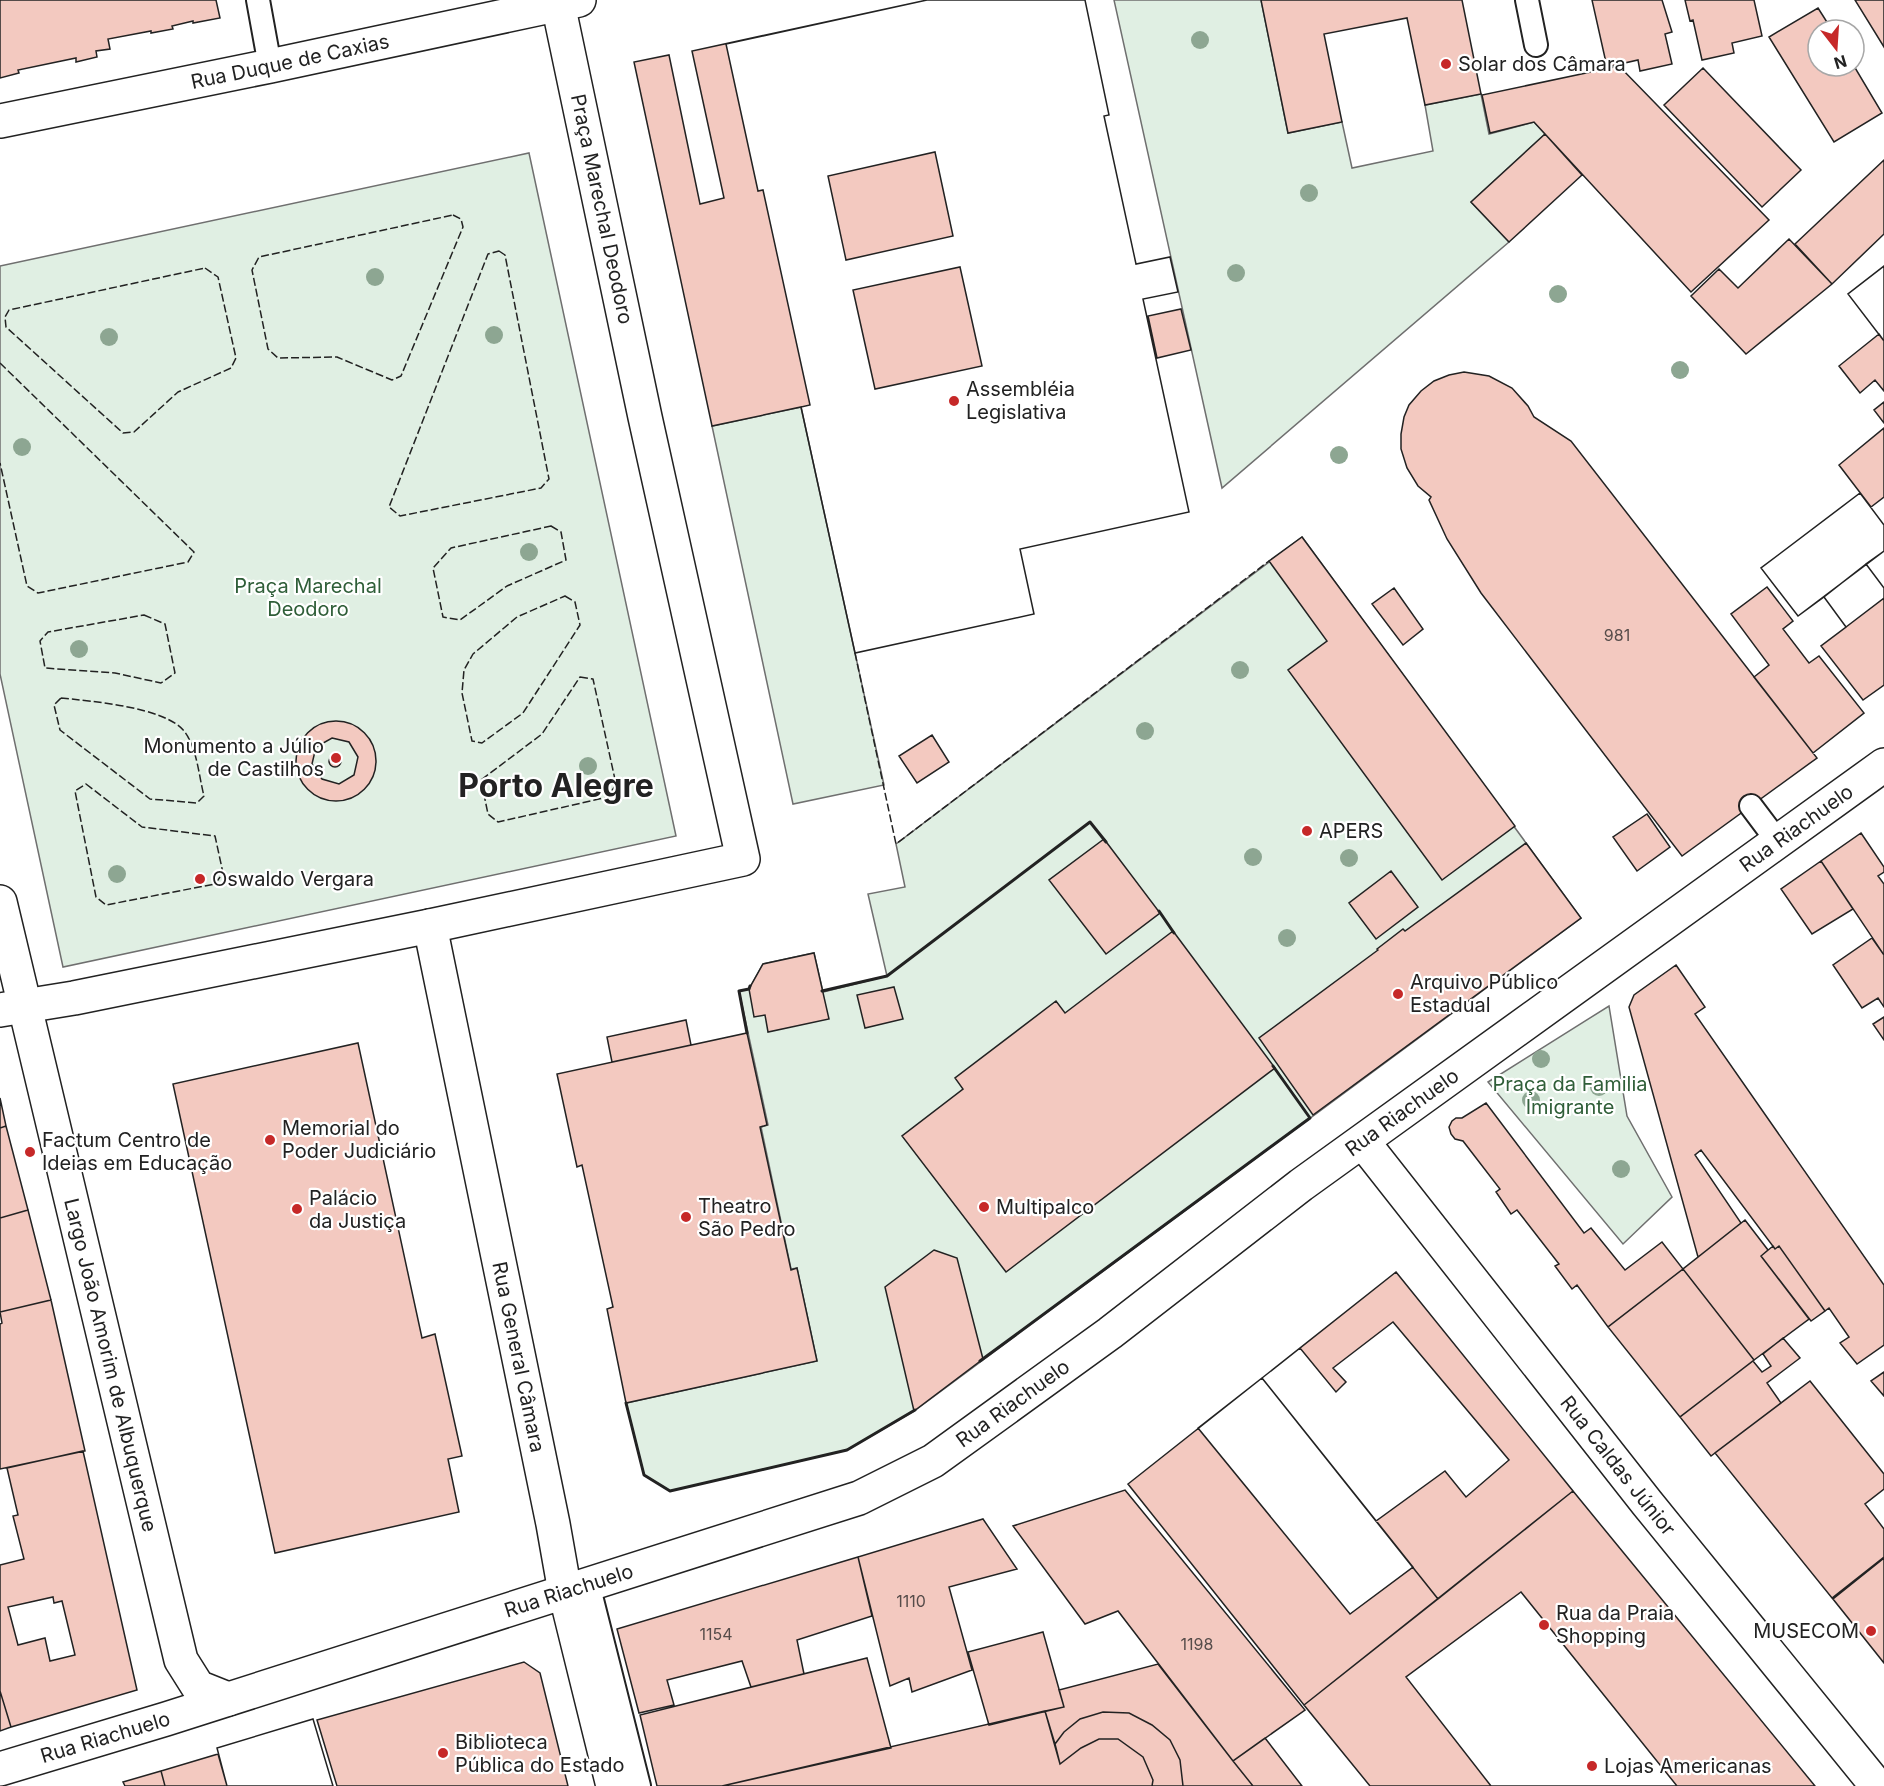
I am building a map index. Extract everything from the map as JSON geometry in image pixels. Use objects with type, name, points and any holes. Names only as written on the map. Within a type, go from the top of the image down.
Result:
[{"type":"street","name":"Rua Duque de Caxias","points":[[0,121],[569,2]]},
{"type":"street","name":"Praça Marechal Deodoro","points":[[12,1008],[85,996],[430,926],[742,859],[643,406],[569,2]]},
{"type":"street","name":"Rua Riachuelo","points":[[0,1769],[228,1699],[859,1498],[933,1461],[1110,1333],[1301,1185],[1884,765]]},
{"type":"street","points":[[0,902],[12,1008]]},
{"type":"street","name":"Rua General Câmara","points":[[430,926],[553,1524],[576,1588],[613,1786]]},
{"type":"street","name":"Largo João Amorim de Albuquerque","points":[[12,1008],[181,1660],[198,1687],[228,1699]]},
{"type":"street","name":"Rua Caldas Júnior","points":[[1363,1142],[1647,1503],[1877,1786]]},
{"type":"lane","points":[[258,0],[270,66]]},
{"type":"lane","points":[[1527,0],[1536,45]]},
{"type":"lane","points":[[1751,806],[1778,842]]},
{"type":"lane","points":[[576,1588],[639,1786]]},
{"type":"green space","points":[[1114,0],[1261,0],[1288,133],[1342,122],[1352,168],[1433,151],[1425,105],[1481,94],[1489,134],[1534,122],[1545,134],[1471,202],[1509,242],[1222,488]]},
{"type":"green space","name":"Praça Marechal Deodoro","points":[[529,153],[676,836],[63,967],[0,674],[0,266]]},
{"type":"green space","points":[[801,407],[884,785],[793,804],[712,426]]},
{"type":"green space","points":[[1302,537],[1581,918],[914,1411],[847,1450],[670,1491],[644,1475],[626,1403],[817,1361],[797,1268],[791,1269],[761,1127],[768,1125],[739,991],[749,989],[763,964],[814,953],[823,992],[887,976],[868,894],[905,887],[896,844]]},
{"type":"green space","name":"Praça da Familia Imigrante","points":[[1609,1006],[1627,1116],[1672,1197],[1623,1244],[1488,1082]]},
{"type":"building","points":[[0,0],[216,0],[220,18],[193,23],[193,21],[172,26],[173,29],[108,39],[110,49],[96,51],[97,57],[76,62],[76,58],[18,70],[19,73],[0,78]]},
{"type":"building","points":[[927,0],[1085,0],[1109,115],[1104,116],[1136,264],[1170,257],[1178,292],[1143,299],[1189,512],[1020,549],[1034,614],[855,653],[801,407],[810,405],[763,190],[758,191],[726,44]],"holes":[[[935,152],[953,236],[846,260],[828,176]],[[960,267],[982,366],[875,389],[853,290]]]},
{"type":"building","points":[[927,0],[1085,0],[1109,115],[1104,116],[1136,264],[1170,257],[1178,292],[1143,299],[1189,512],[1020,549],[1034,614],[855,653],[801,407],[712,426],[634,62],[669,55],[700,204],[724,198],[692,51]]},
{"type":"building","name":"Solar dos Câmara","points":[[1261,0],[1462,0],[1481,94],[1425,105],[1407,18],[1324,34],[1342,122],[1288,133]]},
{"type":"building","points":[[1592,0],[1662,0],[1672,32],[1665,34],[1672,64],[1640,71],[1638,60],[1607,67]]},
{"type":"building","points":[[1685,0],[1754,0],[1762,36],[1732,43],[1734,53],[1702,60],[1693,20],[1690,21]]},
{"type":"building","points":[[1855,0],[1884,0],[1884,47]]},
{"type":"building","points":[[1818,8],[1824,18],[1806,18],[1806,78],[1861,78],[1882,113],[1834,142],[1769,37]]},
{"type":"building","points":[[1619,66],[1769,220],[1691,292],[1534,122],[1490,133],[1482,95]]},
{"type":"building","points":[[1703,68],[1801,170],[1762,207],[1664,105]]},
{"type":"building","points":[[1545,134],[1582,175],[1509,242],[1471,202]]},
{"type":"building","points":[[1884,160],[1884,234],[1832,284],[1795,244]]},
{"type":"building","points":[[1789,239],[1832,284],[1746,354],[1691,296],[1719,269],[1738,288]]},
{"type":"building","points":[[1884,266],[1884,341],[1848,294]]},
{"type":"building","points":[[1884,266],[1884,341],[1848,294]]},
{"type":"building","points":[[1181,309],[1191,350],[1157,358],[1148,316]]},
{"type":"building","points":[[1879,334],[1884,341],[1884,391],[1875,380],[1860,393],[1839,366]]},
{"type":"building","points":[[1464,372],[1489,376],[1512,388],[1528,406],[1534,417],[1571,441],[1817,758],[1682,856],[1481,593],[1447,539],[1429,500],[1431,497],[1418,486],[1407,468],[1401,449],[1401,434],[1409,405],[1434,381]]},
{"type":"building","points":[[1884,402],[1884,423],[1874,410]]},
{"type":"building","points":[[1884,428],[1884,497],[1871,507],[1839,465]]},
{"type":"building","points":[[1860,493],[1884,525],[1884,551],[1866,564],[1884,588],[1884,685],[1863,700],[1821,646],[1846,627],[1824,597],[1798,616],[1761,568]]},
{"type":"building","points":[[1860,493],[1884,525],[1884,551],[1798,616],[1761,568]]},
{"type":"building","points":[[1302,537],[1515,826],[1442,880],[1288,670],[1327,641],[1269,561]]},
{"type":"building","points":[[1866,564],[1884,588],[1884,598],[1846,627],[1824,597]]},
{"type":"building","points":[[1767,587],[1793,621],[1783,629],[1809,663],[1819,656],[1864,713],[1813,753],[1754,677],[1769,665],[1731,614]]},
{"type":"building","points":[[1394,588],[1423,629],[1403,645],[1372,604]]},
{"type":"building","name":"Monumento a Júlio de Castilhos","points":[[336,721],[351,724],[364,733],[373,746],[376,761],[373,776],[364,789],[351,798],[336,801],[321,798],[308,789],[299,776],[296,761],[299,746],[308,733],[321,724]]},
{"type":"building","points":[[932,735],[949,762],[917,783],[899,756]]},
{"type":"building","points":[[332,738],[349,742],[358,757],[354,775],[339,784],[322,779],[312,764],[316,747]]},
{"type":"building","points":[[335,755],[341,761],[335,767],[329,761]]},
{"type":"building","points":[[1647,814],[1670,847],[1637,871],[1613,837]]},
{"type":"building","points":[[1861,833],[1884,867],[1884,872],[1878,876],[1884,884],[1884,955],[1821,861]]},
{"type":"building","points":[[1104,839],[1160,913],[1106,954],[1049,880]]},
{"type":"building","name":"Arquivo Público Estadual","points":[[1526,843],[1581,918],[1313,1115],[1259,1038],[1403,929],[1405,931]]},
{"type":"building","points":[[1821,861],[1853,909],[1812,934],[1781,889]]},
{"type":"building","name":"Arquivo Público Estadual","points":[[1391,871],[1418,907],[1376,939],[1349,903]]},
{"type":"building","points":[[1173,931],[1275,1068],[1006,1272],[902,1136],[963,1089],[955,1078],[1056,1001],[1065,1013]]},
{"type":"building","points":[[1872,938],[1884,955],[1884,1007],[1878,998],[1862,1008],[1833,965]]},
{"type":"building","points":[[814,953],[829,1019],[768,1032],[765,1015],[754,1017],[749,989],[763,964]]},
{"type":"building","points":[[1676,965],[1705,1007],[1695,1014],[1884,1285],[1884,1345],[1857,1364],[1840,1343],[1849,1337],[1829,1308],[1825,1311],[1779,1246],[1775,1249],[1701,1150],[1695,1155],[1741,1223],[1698,1257],[1629,1007],[1634,995]]},
{"type":"building","points":[[894,987],[903,1019],[865,1028],[857,995]]},
{"type":"building","points":[[1884,1017],[1884,1040],[1873,1024]]},
{"type":"building","points":[[686,1020],[691,1045],[612,1062],[607,1037]]},
{"type":"building","name":"Theatro São Pedro","points":[[747,1033],[767,1125],[760,1127],[791,1270],[797,1268],[817,1361],[626,1403],[607,1309],[613,1307],[582,1165],[577,1167],[557,1074]]},
{"type":"building","name":"Palácio da Justiça","points":[[358,1043],[422,1338],[435,1334],[462,1456],[448,1459],[459,1512],[275,1553],[173,1084]]},
{"type":"building","points":[[0,1098],[6,1126],[0,1128]]},
{"type":"building","points":[[1486,1103],[1584,1233],[1591,1228],[1625,1270],[1662,1242],[1683,1269],[1608,1327],[1577,1285],[1572,1289],[1555,1266],[1559,1264],[1517,1210],[1511,1214],[1496,1192],[1500,1189],[1463,1141],[1455,1139],[1451,1134],[1449,1127],[1452,1121],[1462,1118]]},
{"type":"building","points":[[6,1126],[28,1210],[0,1218],[0,1128]]},
{"type":"building","points":[[28,1210],[51,1300],[0,1312],[0,1218]]},
{"type":"building","points":[[1745,1220],[1768,1250],[1761,1256],[1809,1319],[1754,1360],[1683,1269]]},
{"type":"building","points":[[1773,1246],[1775,1249],[1779,1246],[1825,1311],[1811,1321],[1761,1256]]},
{"type":"building","points":[[934,1250],[957,1258],[983,1359],[914,1411],[885,1287]]},
{"type":"building","points":[[1683,1269],[1754,1360],[1680,1417],[1608,1327]]},
{"type":"building","points":[[1396,1272],[1573,1491],[1438,1599],[1262,1378]]},
{"type":"building","points":[[51,1300],[85,1451],[0,1469],[0,1324],[2,1323],[0,1312]]},
{"type":"building","points":[[1393,1322],[1509,1460],[1466,1497],[1445,1471],[1376,1521],[1262,1378],[1300,1348],[1336,1392],[1346,1382],[1333,1368]]},
{"type":"building","points":[[1783,1338],[1800,1358],[1767,1383],[1781,1403],[1711,1456],[1680,1417],[1753,1361],[1762,1372],[1771,1366],[1763,1354]]},
{"type":"building","points":[[1884,1372],[1884,1396],[1871,1381]]},
{"type":"building","points":[[1262,1378],[1438,1599],[1304,1705],[1128,1484]]},
{"type":"building","points":[[1262,1378],[1413,1567],[1350,1614],[1198,1428]]},
{"type":"building","points":[[1810,1381],[1884,1474],[1884,1489],[1865,1504],[1884,1529],[1884,1557],[1832,1598],[1715,1453]]},
{"type":"building","points":[[83,1451],[137,1690],[11,1727],[0,1691],[0,1565],[24,1559],[13,1516],[18,1515],[7,1468]],"holes":[[[53,1597],[54,1603],[62,1601],[75,1655],[50,1661],[45,1638],[18,1645],[8,1607]]]},
{"type":"building","points":[[1125,1490],[1305,1710],[1233,1761],[1118,1611],[1085,1624],[1013,1526]]},
{"type":"building","name":"Rua da Praia Shopping","points":[[1573,1491],[1815,1786],[1370,1786],[1304,1705]]},
{"type":"building","points":[[983,1519],[1017,1569],[949,1587],[972,1670],[912,1692],[909,1678],[890,1686],[858,1557]]},
{"type":"building","points":[[858,1557],[872,1616],[797,1640],[804,1674],[751,1687],[742,1661],[667,1680],[674,1705],[639,1713],[617,1629]]},
{"type":"building","name":"MUSECOM","points":[[1884,1558],[1884,1663],[1833,1599]]},
{"type":"building","points":[[1521,1592],[1677,1786],[1491,1786],[1406,1677]]},
{"type":"building","points":[[1043,1632],[1064,1707],[989,1725],[968,1652]]},
{"type":"building","points":[[867,1658],[891,1748],[722,1786],[657,1786],[640,1715]]},
{"type":"building","name":"Biblioteca Pública do Estado","points":[[524,1662],[540,1673],[568,1786],[337,1786],[317,1720]]},
{"type":"building","points":[[1158,1664],[1253,1786],[1183,1786],[1180,1760],[1170,1740],[1152,1725],[1129,1713],[1103,1712],[1080,1719],[1064,1732],[1055,1744],[1045,1711],[1064,1707],[1059,1690]]},
{"type":"building","points":[[0,1691],[11,1727],[0,1731]]},
{"type":"building","points":[[1045,1711],[1060,1764],[1081,1748],[1099,1739],[1118,1739],[1143,1757],[1153,1780],[1152,1786],[722,1786]]},
{"type":"building","points":[[1103,1712],[1129,1713],[1152,1725],[1170,1740],[1180,1760],[1183,1786],[1152,1786],[1153,1780],[1143,1757],[1118,1739],[1099,1739],[1081,1748],[1060,1764],[1055,1744],[1064,1732],[1080,1719]]},
{"type":"building","points":[[313,1719],[333,1786],[227,1786],[217,1748]]},
{"type":"building","points":[[313,1719],[333,1786],[227,1786],[217,1748]]},
{"type":"building","points":[[1265,1738],[1302,1786],[1253,1786],[1233,1761]]},
{"type":"building","points":[[218,1754],[227,1786],[165,1786],[161,1771]]},
{"type":"building","points":[[161,1771],[165,1786],[125,1786],[123,1782]]},
{"type":"fence","points":[[453,215],[461,219],[463,227],[401,376],[392,380],[337,357],[278,358],[268,349],[252,270],[259,257],[453,215]]},
{"type":"fence","points":[[499,251],[505,255],[549,479],[541,488],[400,516],[389,507],[488,254],[499,251]]},
{"type":"fence","points":[[205,268],[218,277],[236,358],[231,368],[178,392],[134,432],[123,433],[6,327],[5,317],[9,310],[205,268]]},
{"type":"fence","points":[[0,363],[194,552],[188,562],[38,593],[27,586],[0,463]]},
{"type":"fence","points":[[551,526],[561,532],[566,560],[507,586],[460,620],[443,617],[433,568],[451,548],[551,526]]},
{"type":"fence","points":[[855,653],[896,844],[1269,561]]},
{"type":"fence","points":[[565,596],[575,602],[580,625],[523,713],[482,743],[472,741],[462,693],[464,670],[473,654],[517,617],[565,596]]},
{"type":"fence","points":[[144,615],[165,624],[175,673],[161,683],[115,673],[45,668],[40,641],[48,632],[144,615]]},
{"type":"fence","points":[[580,677],[593,679],[616,784],[608,797],[498,822],[488,814],[481,780],[542,734],[580,677]]},
{"type":"fence","points":[[61,698],[126,707],[161,716],[174,723],[184,731],[192,745],[204,796],[197,803],[150,799],[60,730],[54,705],[61,698]]},
{"type":"fence","points":[[86,784],[142,827],[215,836],[223,873],[215,884],[106,905],[96,897],[75,791],[86,784]]},
{"type":"wall","points":[[822,991],[887,976],[1090,822],[1106,842]]},
{"type":"wall","points":[[1159,911],[1174,933]]},
{"type":"wall","points":[[747,1033],[739,991],[749,989],[750,986]]},
{"type":"wall","points":[[980,1361],[1310,1118],[1273,1066]]},
{"type":"wall","points":[[626,1403],[644,1475],[670,1491],[847,1450],[915,1410]]},
{"type":"place","name":"Solar dos Câmara","points":[[1446,64]]},
{"type":"place","name":"Assembléia Legislativa","points":[[954,401]]},
{"type":"place","name":"Monumento a Júlio de Castilhos","points":[[336,758]]},
{"type":"place","name":"APERS","points":[[1307,831]]},
{"type":"place","name":"Oswaldo Vergara","points":[[200,879]]},
{"type":"place","name":"Arquivo Público Estadual","points":[[1398,994]]},
{"type":"place","name":"Memorial do Poder Judiciário","points":[[270,1140]]},
{"type":"place","name":"Factum Centro de Ideias em Educação","points":[[30,1152]]},
{"type":"place","name":"Multipalco","points":[[984,1207]]},
{"type":"place","name":"Palácio da Justiça","points":[[297,1209]]},
{"type":"place","name":"Theatro São Pedro","points":[[686,1217]]},
{"type":"place","name":"Rua da Praia Shopping","points":[[1544,1625]]},
{"type":"place","name":"MUSECOM","points":[[1871,1631]]},
{"type":"place","name":"Biblioteca Pública do Estado","points":[[443,1753]]},
{"type":"place","name":"Lojas Americanas","points":[[1592,1766]]},
{"type":"district","name":"Porto Alegre","points":[[556,786]]}]
